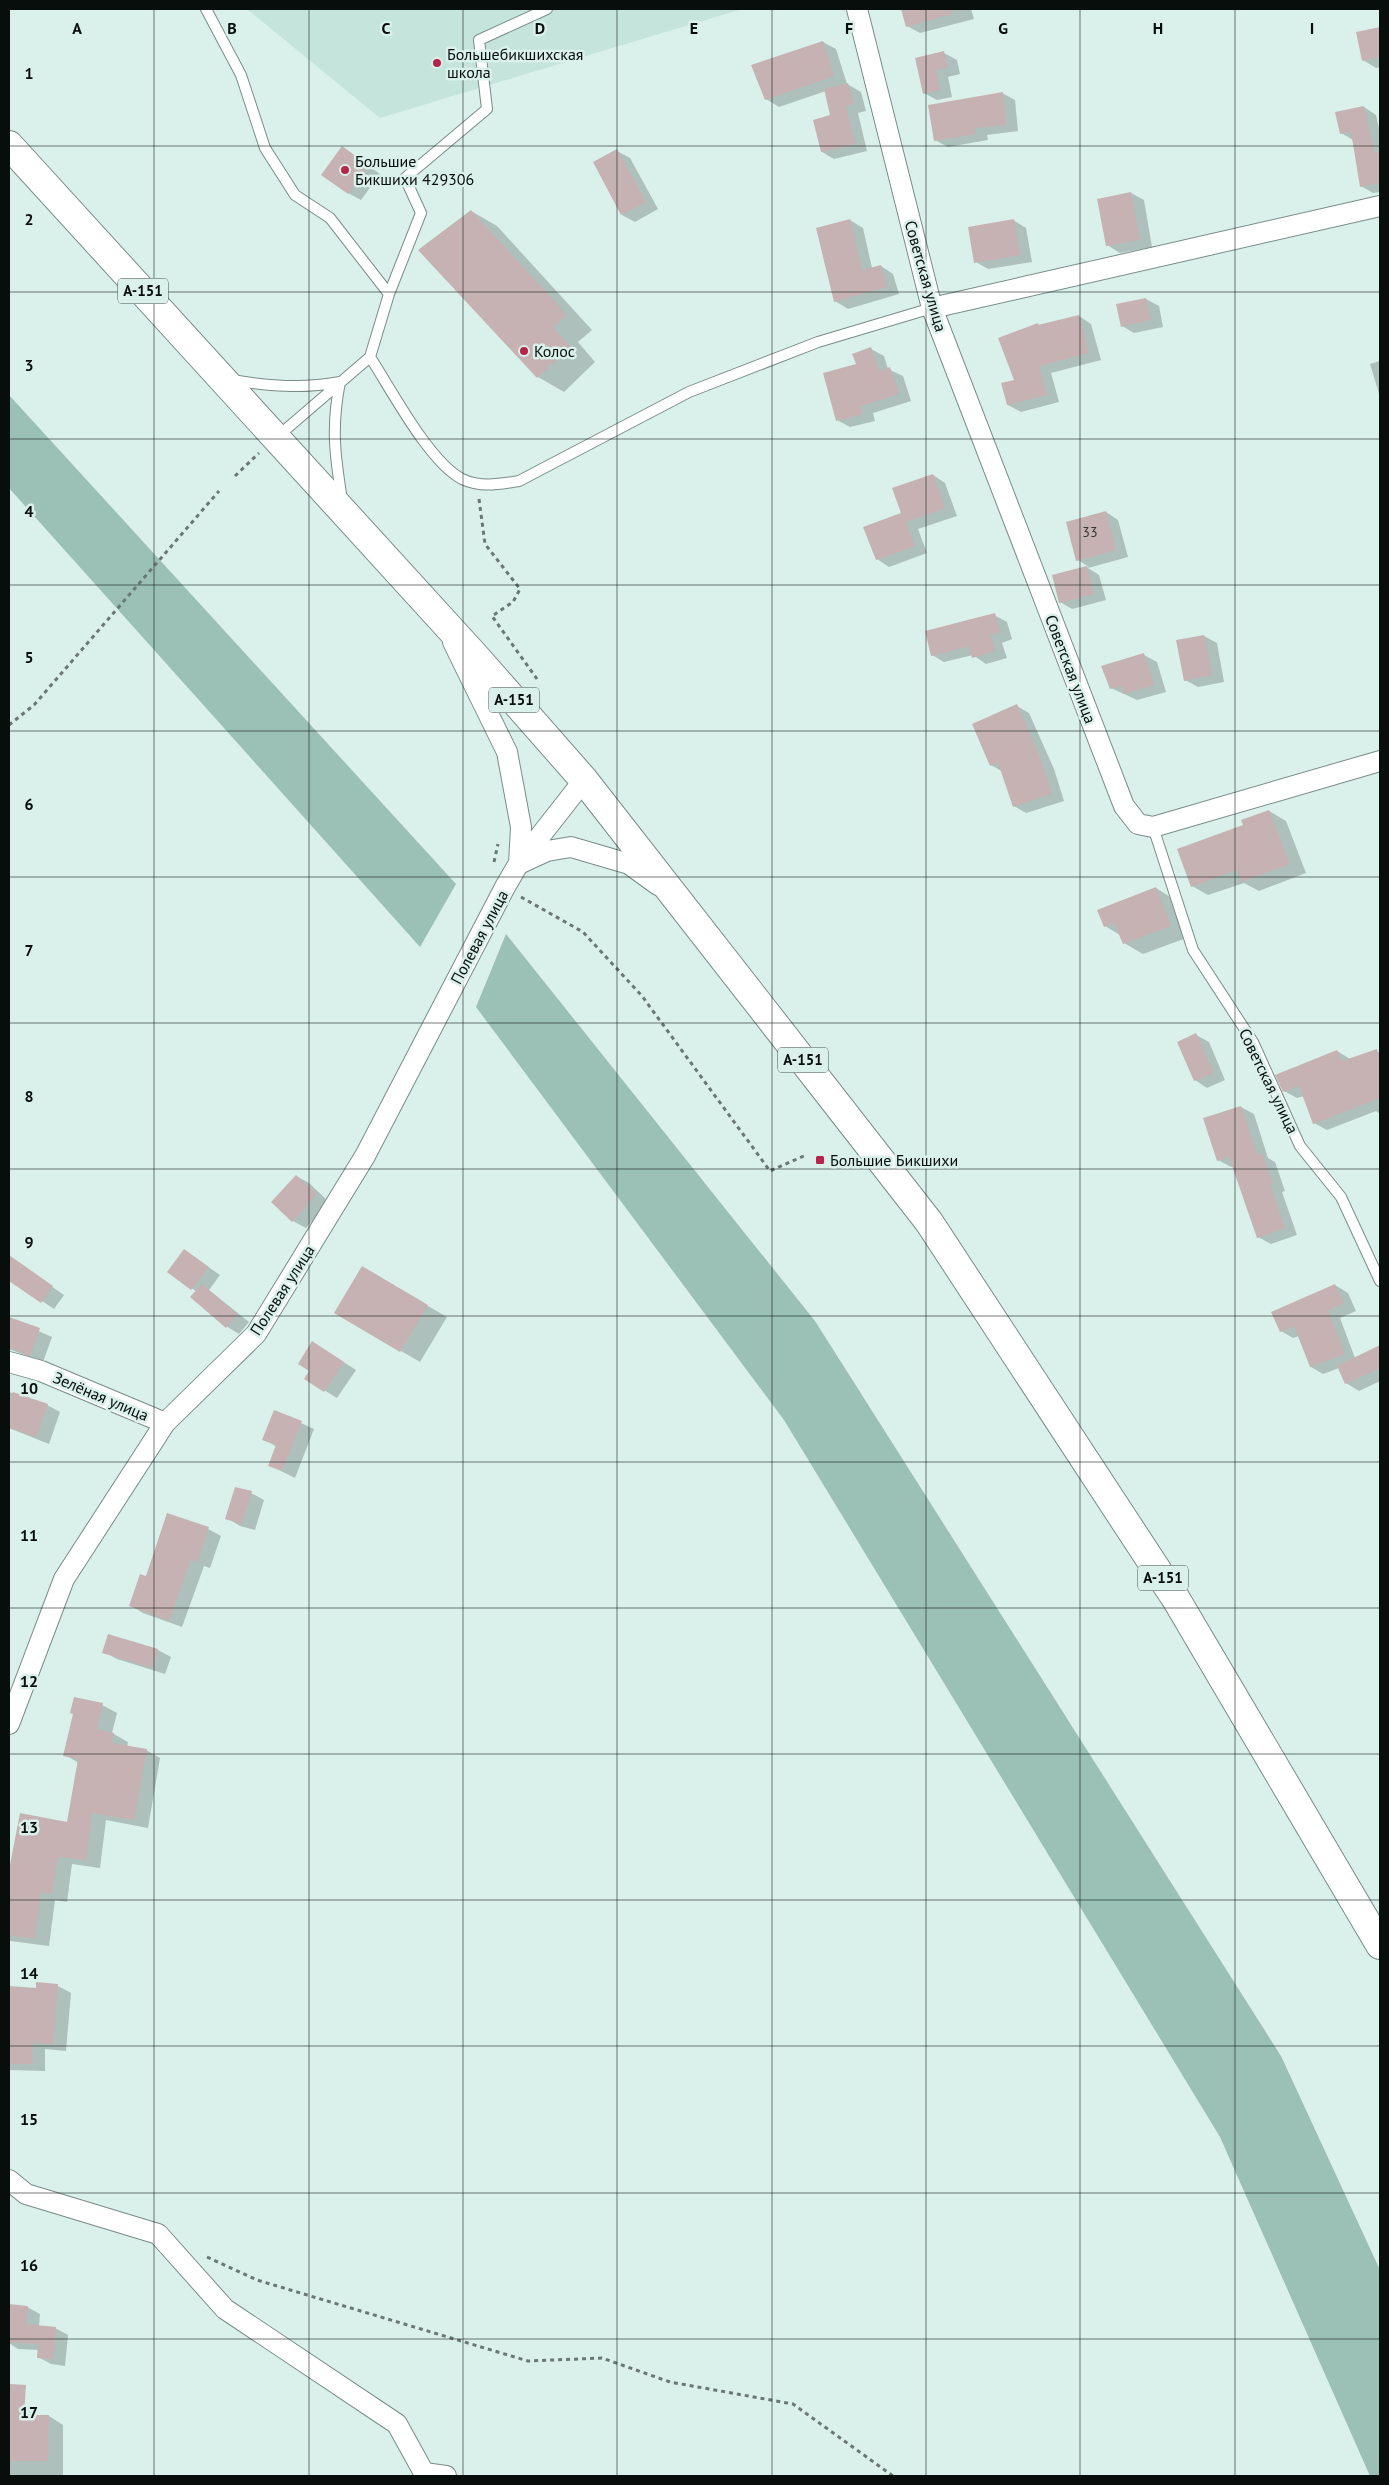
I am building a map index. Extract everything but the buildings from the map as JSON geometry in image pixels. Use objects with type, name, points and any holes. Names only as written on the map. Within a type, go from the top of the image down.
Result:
[{"type":"highway","name":"А-151","points":[[9,145],[443,621],[584,780],[928,1222],[1176,1599],[1380,1945]]},
{"type":"street","name":"Советская улица","points":[[858,9],[932,308],[1124,806],[1138,824],[1153,827]]},
{"type":"street","points":[[932,308],[1380,206]]},
{"type":"street","points":[[443,621],[507,752],[521,827],[519,863],[547,851],[571,847],[629,864],[677,898]]},
{"type":"street","points":[[1153,827],[1380,761]]},
{"type":"street","name":"Полевая улица","points":[[9,1724],[64,1579],[165,1422],[256,1334],[366,1156],[504,887],[519,863],[584,780]]},
{"type":"street","name":"Зелёная улица","points":[[9,1362],[41,1371],[165,1422]]},
{"type":"street","points":[[9,2180],[26,2194],[158,2234],[225,2309],[397,2424],[422,2474],[446,2476]]},
{"type":"lane","points":[[206,9],[241,75],[265,148],[295,195],[330,218],[389,294]]},
{"type":"lane","points":[[276,437],[370,357],[389,294],[421,213],[405,178],[487,109],[479,40],[547,9]]},
{"type":"lane","points":[[370,357],[427,444],[446,466],[462,479],[476,484],[495,485],[519,481],[689,392],[818,342],[932,308]]},
{"type":"lane","points":[[223,379],[276,387],[316,386],[340,382]]},
{"type":"lane","points":[[340,382],[334,414],[335,452],[343,511]]},
{"type":"lane","name":"Советская улица","points":[[1153,827],[1193,950],[1253,1042],[1300,1146],[1342,1197],[1380,1281]]},
{"type":"path","points":[[235,476],[276,437]]},
{"type":"path","points":[[476,484],[485,544],[520,590],[513,602],[492,616],[537,679]]},
{"type":"path","points":[[9,724],[34,705],[219,491]]},
{"type":"path","points":[[504,887],[583,932],[642,996],[770,1171],[806,1155]]},
{"type":"path","points":[[203,2255],[257,2280],[528,2361],[602,2358],[670,2382],[793,2404],[893,2476]]},
{"type":"shaded area","name":"Большебикшихская школа","points":[[247,9],[742,9],[380,118]]},
{"type":"shaded area","points":[[9,395],[456,884],[420,947],[9,488]]},
{"type":"shaded area","points":[[506,934],[815,1321],[1281,2056],[1380,2270],[1380,2476],[1370,2476],[1220,2137],[784,1420],[476,1007]]},
{"type":"place","name":"Большебикшихская школа","points":[[437,63]]},
{"type":"place","name":"Большие Бикшихи 429306","points":[[345,170]]},
{"type":"place","name":"Колос","points":[[524,351]]},
{"type":"place","name":"Большие Бикшихи","points":[[820,1160]]}]
